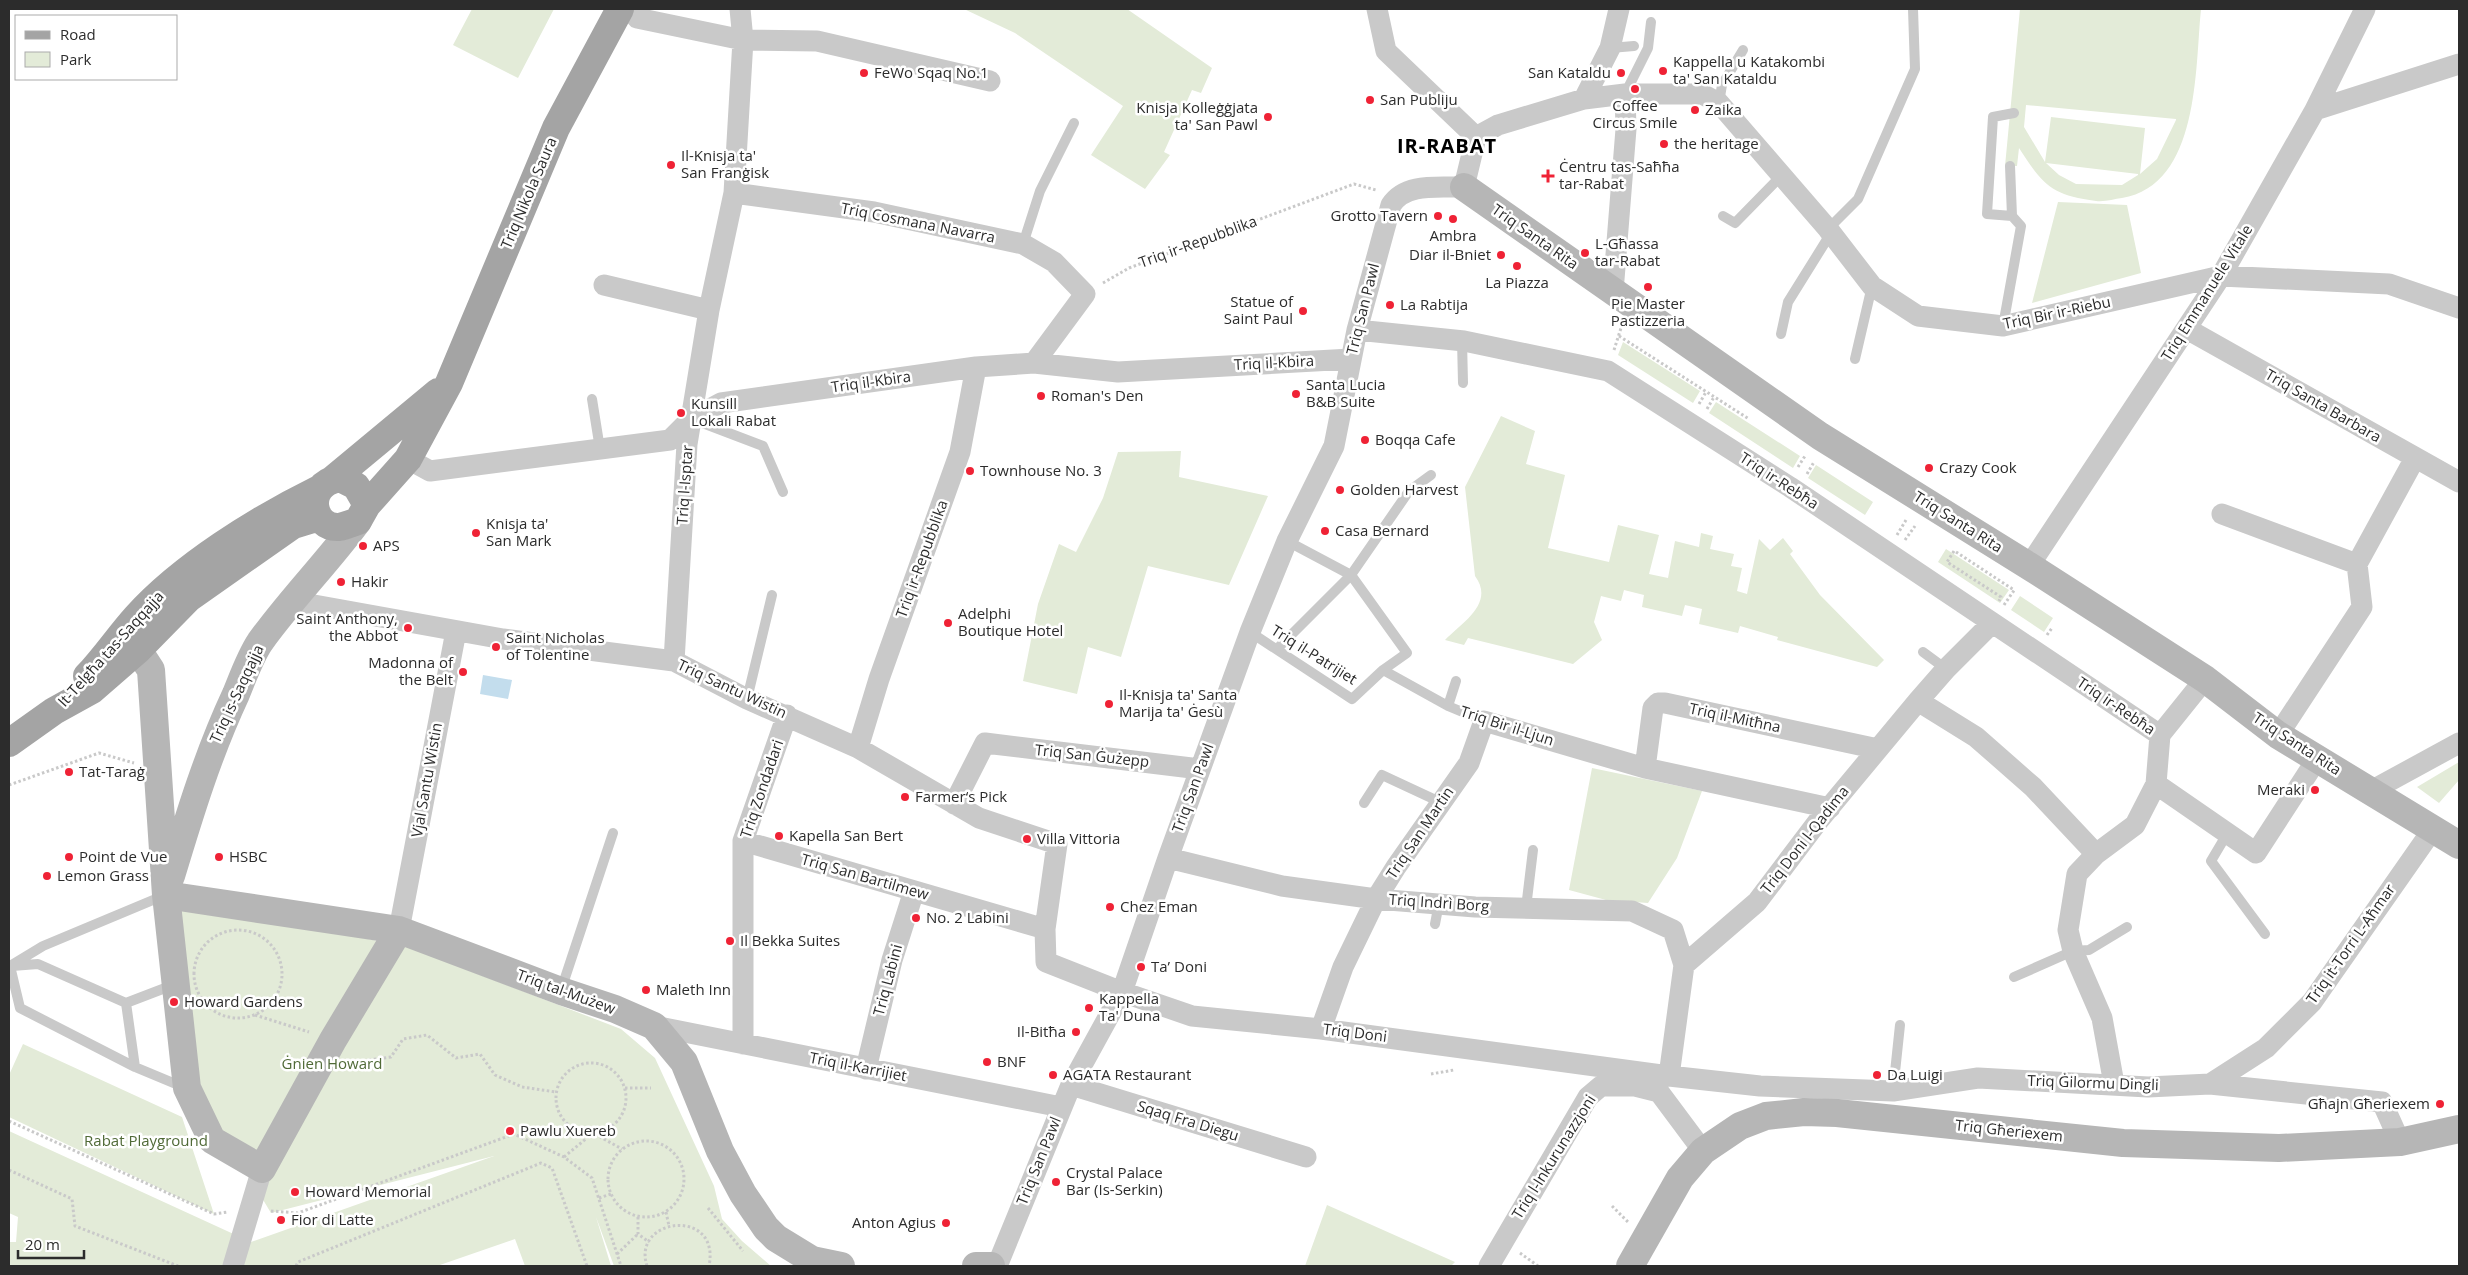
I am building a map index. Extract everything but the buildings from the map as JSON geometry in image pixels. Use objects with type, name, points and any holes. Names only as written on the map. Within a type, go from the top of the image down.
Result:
[{"type":"main road","name":"Triq Nikola Saura","points":[[362,513],[408,459],[449,384],[556,128],[628,13]]},
{"type":"main road","name":"Triq Nikola Saura","points":[[325,484],[449,384]]},
{"type":"main road","points":[[357,460],[408,459]]},
{"type":"main road","points":[[340,478],[356,486],[362,513],[337,527],[328,524],[319,517],[315,506],[325,484],[340,478]]},
{"type":"main road","name":"It-Telgħa tas-Saqqajja","points":[[54,712],[101,661],[137,616],[168,588],[276,510],[325,484]]},
{"type":"main road","name":"It-Telgħa tas-Saqqajja","points":[[9,743],[54,712],[92,690],[138,650],[189,598],[293,525],[319,517]]},
{"type":"street","name":"Triq l-Isptar","points":[[674,661],[687,444],[694,390],[734,193],[744,40],[740,9]]},
{"type":"street","points":[[1377,9],[1386,50],[1476,137],[1464,187],[1409,189],[1395,198]]},
{"type":"street","points":[[1584,99],[1610,48],[1619,9]]},
{"type":"street","name":"Triq Emmanuele Vitale","points":[[2029,566],[2221,276],[2315,110],[2365,9]]},
{"type":"street","points":[[628,13],[744,40],[816,41],[990,81]]},
{"type":"street","points":[[2315,110],[2459,64]]},
{"type":"street","points":[[1613,292],[1626,128],[1626,94]]},
{"type":"street","name":"Triq Bir ir-Riebu","points":[[1476,137],[1498,125],[1584,99],[1626,94],[1702,94],[1719,103],[1830,231],[1872,286],[1918,316],[2003,326],[2221,276],[2389,284],[2459,308]]},
{"type":"street","name":"Triq Santa Rita","points":[[1464,187],[1820,436],[2029,566],[2205,679],[2278,735],[2459,845]]},
{"type":"street","name":"Triq Cosmana Navarra","points":[[734,193],[874,212],[1022,244],[1054,262],[1085,294]]},
{"type":"street","name":"Triq San Pawl","points":[[997,1266],[1008,1244],[1019,1210],[1071,1085],[1122,992],[1168,858],[1250,632],[1287,542],[1334,446],[1357,330],[1388,213],[1395,198]]},
{"type":"street","points":[[604,285],[709,310]]},
{"type":"street","points":[[1034,363],[1085,294]]},
{"type":"street","name":"Triq Santa Barbara","points":[[2187,329],[2459,482]]},
{"type":"street","name":"Triq ir-Rebħa","points":[[1357,330],[1462,340],[1608,371],[1790,487],[1997,611],[2160,735]]},
{"type":"street","name":"Triq il-Kbira","points":[[408,459],[430,471],[670,440],[691,419],[721,403],[976,367],[1034,363],[1118,372],[1351,358]]},
{"type":"street","name":"Triq ir-Repubblika","points":[[858,748],[879,679],[960,452],[976,367]]},
{"type":"street","points":[[2278,735],[2362,607],[2357,564],[2415,458]]},
{"type":"street","name":"Triq is-Saqqajja","points":[[166,895],[197,788],[216,736],[259,644],[292,601],[333,555],[362,513]]},
{"type":"street","points":[[2222,514],[2357,564]]},
{"type":"street","name":"Triq Santu Wistin","points":[[292,601],[503,638],[674,661],[747,698],[858,748],[979,818],[1057,844]]},
{"type":"street","name":"Triq Doni l-Qadima","points":[[1684,965],[1757,902],[1878,749],[1997,611]]},
{"type":"street","name":"Vjal Santu Wistin","points":[[399,930],[456,630]]},
{"type":"street","name":"It-Telgħa tas-Saqqajja","points":[[138,650],[151,670],[166,895],[186,988],[187,1088],[212,1140],[262,1169]]},
{"type":"street","points":[[2114,1084],[2102,1018],[2073,951],[2068,930],[2077,874],[2096,854],[2135,826],[2156,784],[2160,735],[2205,679]]},
{"type":"street","points":[[1918,701],[1983,743],[2034,787],[2096,854]]},
{"type":"street","name":"Triq il-Mitħna","points":[[1645,768],[1654,708],[1658,703],[1665,702],[1878,749]]},
{"type":"street","name":"Triq Zondadari","points":[[743,1044],[743,841],[787,715]]},
{"type":"street","name":"Triq Bir il-Ljun","points":[[1484,721],[1645,768],[1830,808]]},
{"type":"street","name":"Triq San Martin","points":[[1321,1029],[1342,967],[1376,899],[1440,802],[1469,763],[1484,721]]},
{"type":"street","name":"Triq San Ġużepp","points":[[954,804],[985,743],[1200,769]]},
{"type":"street","points":[[2371,791],[2459,743]]},
{"type":"street","points":[[2156,784],[2256,853],[2317,758]]},
{"type":"street","name":"Triq it-Torri L-Aħmar","points":[[2210,1084],[2266,1048],[2312,1002],[2433,829]]},
{"type":"street","name":"Triq San Bartilmew","points":[[743,841],[1045,929]]},
{"type":"street","name":"Triq Doni","points":[[1057,844],[1045,929],[1046,962],[1122,992],[1192,1016],[1321,1029],[1669,1076],[1760,1086]]},
{"type":"street","name":"Triq Indrì Borg","points":[[1168,858],[1282,886],[1376,899],[1475,907],[1632,911],[1672,930],[1684,965]]},
{"type":"street","name":"Triq Labini","points":[[866,1069],[892,960],[914,891]]},
{"type":"street","name":"Triq tal-Mużew","points":[[166,895],[399,930],[561,991],[615,1009],[654,1026],[684,1062],[720,1151],[743,1194],[766,1228],[776,1238],[812,1260],[841,1266]]},
{"type":"street","points":[[233,1266],[252,1208],[262,1169],[333,1040],[399,930]]},
{"type":"street","points":[[1669,1076],[1684,965]]},
{"type":"street","name":"Triq il-Karrijiet","points":[[654,1026],[1062,1108]]},
{"type":"street","name":"Triq Ġilormu Dingli","points":[[1760,1086],[1893,1091],[1978,1078],[2148,1087],[2210,1084],[2382,1102],[2400,1142]]},
{"type":"street","name":"Sqaq Fra Diegu","points":[[1071,1085],[1306,1157]]},
{"type":"street","name":"Triq l-Inkurunazzjoni","points":[[1489,1266],[1588,1097],[1601,1086],[1635,1086],[1659,1092],[1703,1151]]},
{"type":"street","points":[[1760,1086],[1766,1116]]},
{"type":"street","name":"Triq Għeriexem","points":[[1630,1266],[1680,1178],[1703,1151],[1740,1126],[1766,1116],[1804,1112],[1837,1113],[2122,1143],[2280,1148],[2400,1142],[2459,1128]]},
{"type":"street","points":[[976,1266],[991,1266]]},
{"type":"lane","points":[[1781,334],[1788,302],[1830,231],[1858,199],[1915,68],[1913,9]]},
{"type":"lane","points":[[1626,94],[1648,48],[1652,22]]},
{"type":"lane","points":[[1610,48],[1634,46]]},
{"type":"lane","points":[[1719,103],[1722,85],[1743,50]]},
{"type":"lane","points":[[2012,216],[1987,214],[1993,116],[2014,113]]},
{"type":"lane","points":[[1022,244],[1040,191],[1074,123]]},
{"type":"lane","points":[[2003,326],[2020,226],[2012,216],[2010,166]]},
{"type":"lane","points":[[1723,216],[1735,223],[1781,176]]},
{"type":"lane","points":[[1855,360],[1872,286]]},
{"type":"lane","points":[[1462,340],[1463,384]]},
{"type":"lane","points":[[592,398],[600,449]]},
{"type":"lane","points":[[691,419],[763,446],[783,492]]},
{"type":"lane","points":[[1277,649],[1351,575],[1409,491],[1431,476]]},
{"type":"lane","points":[[1287,542],[1351,575],[1407,653],[1384,670]]},
{"type":"lane","points":[[747,698],[772,596]]},
{"type":"lane","name":"Triq il-Patrijiet","points":[[1250,632],[1352,698],[1384,670]]},
{"type":"lane","points":[[1923,652],[1946,669]]},
{"type":"lane","name":"Triq Bir il-Ljun","points":[[1384,670],[1448,706],[1484,721]]},
{"type":"lane","points":[[1448,706],[1456,681]]},
{"type":"lane","points":[[1364,803],[1382,775],[1440,802]]},
{"type":"lane","points":[[561,991],[613,834]]},
{"type":"lane","points":[[2227,834],[2211,861],[2265,934]]},
{"type":"lane","points":[[1526,908],[1533,850]]},
{"type":"lane","points":[[10,966],[43,946],[166,895]]},
{"type":"lane","points":[[1435,924],[1439,904]]},
{"type":"lane","points":[[2014,977],[2073,951],[2089,950],[2128,928]]},
{"type":"lane","points":[[10,966],[38,964],[126,1003],[186,988]]},
{"type":"lane","points":[[10,966],[20,1008],[135,1067],[187,1088]]},
{"type":"lane","points":[[126,1003],[135,1067]]},
{"type":"lane","points":[[1893,1091],[1900,1025]]},
{"type":"path","name":"Triq ir-Repubblika","points":[[1085,294],[1129,268],[1354,184],[1395,198]]},
{"type":"path","points":[[1613,356],[1619,336],[1756,423]]},
{"type":"path","points":[[1696,409],[1706,392]]},
{"type":"path","points":[[1704,414],[1714,397]]},
{"type":"path","points":[[1795,472],[1805,455],[1797,450]]},
{"type":"path","points":[[1805,478],[1815,462]]},
{"type":"path","points":[[1895,537],[1906,520]]},
{"type":"path","points":[[1904,543],[1914,526]]},
{"type":"path","points":[[1954,551],[1947,562],[2001,597],[1997,611]]},
{"type":"path","points":[[1997,611],[2014,590]]},
{"type":"path","points":[[9,784],[99,753],[137,764]]},
{"type":"path","points":[[194,964],[202,946],[212,937],[226,930],[249,930],[263,936],[274,947],[283,970],[277,994],[268,1007],[254,1015]]},
{"type":"path","points":[[186,988],[194,979],[193,955]]},
{"type":"path","points":[[186,988],[199,1001]]},
{"type":"path","points":[[186,988],[215,1012],[229,1017],[254,1015],[333,1040]]},
{"type":"path","points":[[354,1062],[391,1057],[403,1038],[427,1035],[456,1058],[480,1054],[495,1075],[522,1087],[556,1092]]},
{"type":"path","points":[[589,1062],[603,1064],[614,1070],[625,1088],[627,1100],[624,1112],[615,1124],[605,1131],[593,1133],[580,1132],[568,1126],[560,1117],[555,1104],[556,1092],[560,1080],[567,1071],[577,1065],[589,1062]]},
{"type":"path","points":[[625,1088],[651,1088]]},
{"type":"path","points":[[9,1121],[214,1214],[252,1208],[298,1213],[514,1134],[564,1157],[592,1178],[621,1266]]},
{"type":"path","points":[[593,1133],[622,1149]]},
{"type":"path","points":[[564,1157],[593,1133]]},
{"type":"path","points":[[650,1140],[662,1144],[674,1152],[681,1163],[684,1185],[680,1198],[666,1212],[654,1217],[638,1217],[626,1212],[616,1203],[611,1194],[608,1172],[614,1158],[622,1149],[634,1142],[650,1140]]},
{"type":"path","points":[[296,1266],[298,1262],[541,1163],[552,1168],[587,1266]]},
{"type":"path","points":[[9,1170],[72,1199],[75,1226],[178,1266]]},
{"type":"path","points":[[599,1198],[611,1194]]},
{"type":"path","points":[[1612,1206],[1635,1228]]},
{"type":"path","points":[[708,1208],[743,1251]]},
{"type":"path","points":[[666,1212],[669,1226]]},
{"type":"path","points":[[617,1254],[638,1234],[638,1217]]},
{"type":"path","points":[[648,1266],[646,1253],[649,1242],[659,1230],[669,1226],[688,1226],[698,1231],[707,1243],[710,1254],[709,1266]]},
{"type":"path","points":[[638,1234],[649,1242]]},
{"type":"green space","points":[[472,9],[554,9],[518,78],[453,45]]},
{"type":"green space","points":[[964,9],[1127,9],[1212,68],[1201,93],[1192,90],[1164,152],[1170,155],[1145,189],[1091,155],[1123,106],[1015,33]]},
{"type":"green space","points":[[2020,9],[2201,9],[2194,91],[2188,121],[2180,148],[2166,171],[2148,189],[2122,198],[2106,201],[2081,199],[2058,191],[2050,186],[2035,171],[2019,148],[2017,166],[2005,166]],"holes":[[[2026,105],[2176,119],[2176,120],[2157,159],[2140,174],[2145,128],[2051,117],[2045,162],[2024,127]],[[2046,163],[2138,174],[2138,175],[2122,185],[2076,184],[2059,175]]]},
{"type":"green space","points":[[2058,202],[2127,205],[2141,273],[2032,303]]},
{"type":"green space","points":[[1623,342],[1700,391],[1693,403],[1618,355]]},
{"type":"green space","points":[[1716,402],[1800,456],[1793,468],[1709,413]]},
{"type":"green space","points":[[1501,416],[1535,431],[1526,464],[1565,475],[1548,548],[1609,562],[1618,525],[1659,535],[1649,574],[1668,578],[1675,541],[1699,547],[1701,533],[1713,536],[1710,549],[1734,554],[1731,566],[1742,568],[1737,591],[1747,594],[1759,539],[1770,550],[1783,538],[1793,551],[1790,554],[1820,595],[1884,660],[1877,667],[1777,640],[1778,637],[1740,626],[1738,633],[1699,624],[1702,609],[1685,605],[1682,616],[1642,607],[1644,595],[1624,590],[1621,601],[1601,596],[1594,622],[1602,640],[1573,664],[1468,638],[1464,645],[1445,640],[1468,619],[1479,603],[1481,595],[1480,586],[1475,576],[1465,487]]},
{"type":"green space","points":[[1181,451],[1179,477],[1268,496],[1229,585],[1148,566],[1121,657],[1088,647],[1077,694],[1023,681],[1038,604],[1059,544],[1076,552],[1103,498],[1118,452]]},
{"type":"green space","points":[[1816,465],[1873,502],[1865,515],[1808,478]]},
{"type":"green space","points":[[1946,549],[2009,590],[2000,603],[1938,562]]},
{"type":"green space","points":[[2020,596],[2053,618],[2044,632],[2011,610]]},
{"type":"green space","points":[[2459,762],[2459,780],[2439,803],[2417,787]]},
{"type":"green space","points":[[1592,768],[1702,791],[1677,858],[1648,903],[1606,900],[1569,890]]},
{"type":"green space","name":"Ġnien Howard","points":[[172,902],[405,946],[621,1029],[655,1058],[714,1186],[722,1219],[742,1241],[771,1266],[614,1266],[596,1217],[611,1266],[525,1266],[515,1239],[437,1266],[9,1266],[9,1242],[16,1242],[18,1217],[9,1213],[9,1131],[251,1242],[494,1156],[271,1213],[196,1088]]},
{"type":"green space","name":"Rabat Playground","points":[[23,1044],[182,1117],[214,1214],[9,1117],[9,1075]]},
{"type":"green space","points":[[1327,1205],[1455,1262],[1451,1266],[1305,1266]]},
{"type":"water","points":[[483,675],[512,680],[508,699],[480,694]]},
{"type":"place","name":"Kappella u Katakombi ta' San Kataldu","points":[[1663,71]]},
{"type":"place","name":"FeWo Sqaq No.1","points":[[864,73]]},
{"type":"place","name":"San Kataldu","points":[[1621,73]]},
{"type":"place","name":"Coffee Circus Smile","points":[[1635,89]]},
{"type":"place","name":"San Publiju","points":[[1370,100]]},
{"type":"place","name":"Zaika","points":[[1695,110]]},
{"type":"place","name":"Knisja Kolleġġjata ta' San Pawl","points":[[1268,117]]},
{"type":"place","name":"the heritage","points":[[1664,144]]},
{"type":"place","name":"Il-Knisja ta' San Franġisk","points":[[671,165]]},
{"type":"place","name":"Ċentru tas-Saħħa tar-Rabat","points":[[1548,176]]},
{"type":"place","name":"Grotto Tavern","points":[[1438,216]]},
{"type":"place","name":"Ambra","points":[[1453,219]]},
{"type":"place","name":"L-Għassa tar-Rabat","points":[[1585,253]]},
{"type":"place","name":"Diar il-Bniet","points":[[1501,255]]},
{"type":"place","name":"La Piazza","points":[[1517,266]]},
{"type":"place","name":"Pie Master Pastizzeria","points":[[1648,287]]},
{"type":"place","name":"La Rabtija","points":[[1390,305]]},
{"type":"place","name":"Statue of Saint Paul","points":[[1303,311]]},
{"type":"place","name":"Santa Lucia B&B Suite","points":[[1296,394]]},
{"type":"place","name":"Roman's Den","points":[[1041,396]]},
{"type":"place","name":"Kunsill Lokali Rabat","points":[[681,413]]},
{"type":"place","name":"Boqqa Cafe","points":[[1365,440]]},
{"type":"place","name":"Crazy Cook","points":[[1929,468]]},
{"type":"place","name":"Townhouse No. 3","points":[[970,471]]},
{"type":"place","name":"Golden Harvest","points":[[1340,490]]},
{"type":"place","name":"Casa Bernard","points":[[1325,531]]},
{"type":"place","name":"Knisja ta' San Mark","points":[[476,533]]},
{"type":"place","name":"APS","points":[[363,546]]},
{"type":"place","name":"Hakir","points":[[341,582]]},
{"type":"place","name":"Adelphi Boutique Hotel","points":[[948,623]]},
{"type":"place","name":"Saint Anthony, the Abbot","points":[[408,628]]},
{"type":"place","name":"Saint Nicholas of Tolentine","points":[[496,647]]},
{"type":"place","name":"Madonna of the Belt","points":[[463,672]]},
{"type":"place","name":"Il-Knisja ta' Santa Marija ta' Ġesù","points":[[1109,704]]},
{"type":"place","name":"Tat-Taraġ","points":[[69,772]]},
{"type":"place","name":"Meraki","points":[[2315,790]]},
{"type":"place","name":"Farmer‘s Pick","points":[[905,797]]},
{"type":"place","name":"Kapella San Bert","points":[[779,836]]},
{"type":"place","name":"Villa Vittoria","points":[[1027,839]]},
{"type":"place","name":"Point de Vue","points":[[69,857]]},
{"type":"place","name":"HSBC","points":[[219,857]]},
{"type":"place","name":"Lemon Grass","points":[[47,876]]},
{"type":"place","name":"Chez Eman","points":[[1110,907]]},
{"type":"place","name":"No. 2 Labini","points":[[916,918]]},
{"type":"place","name":"Il Bekka Suites","points":[[730,941]]},
{"type":"place","name":"Ta’ Doni","points":[[1141,967]]},
{"type":"place","name":"Maleth Inn","points":[[646,990]]},
{"type":"place","name":"Howard Gardens","points":[[174,1002]]},
{"type":"place","name":"Kappella Ta' Duna","points":[[1089,1008]]},
{"type":"place","name":"Il-Bitħa","points":[[1076,1032]]},
{"type":"place","name":"BNF","points":[[987,1062]]},
{"type":"place","name":"AGATA Restaurant","points":[[1053,1075]]},
{"type":"place","name":"Da Luigi","points":[[1877,1075]]},
{"type":"place","name":"Għajn Għeriexem","points":[[2440,1104]]},
{"type":"place","name":"Pawlu Xuereb","points":[[510,1131]]},
{"type":"place","name":"Crystal Palace Bar (Is-Serkin)","points":[[1056,1182]]},
{"type":"place","name":"Howard Memorial","points":[[295,1192]]},
{"type":"place","name":"Fior di Latte","points":[[281,1220]]},
{"type":"place","name":"Anton Agius","points":[[946,1223]]},
{"type":"district","name":"IR-RABAT","points":[[1447,146]]}]
